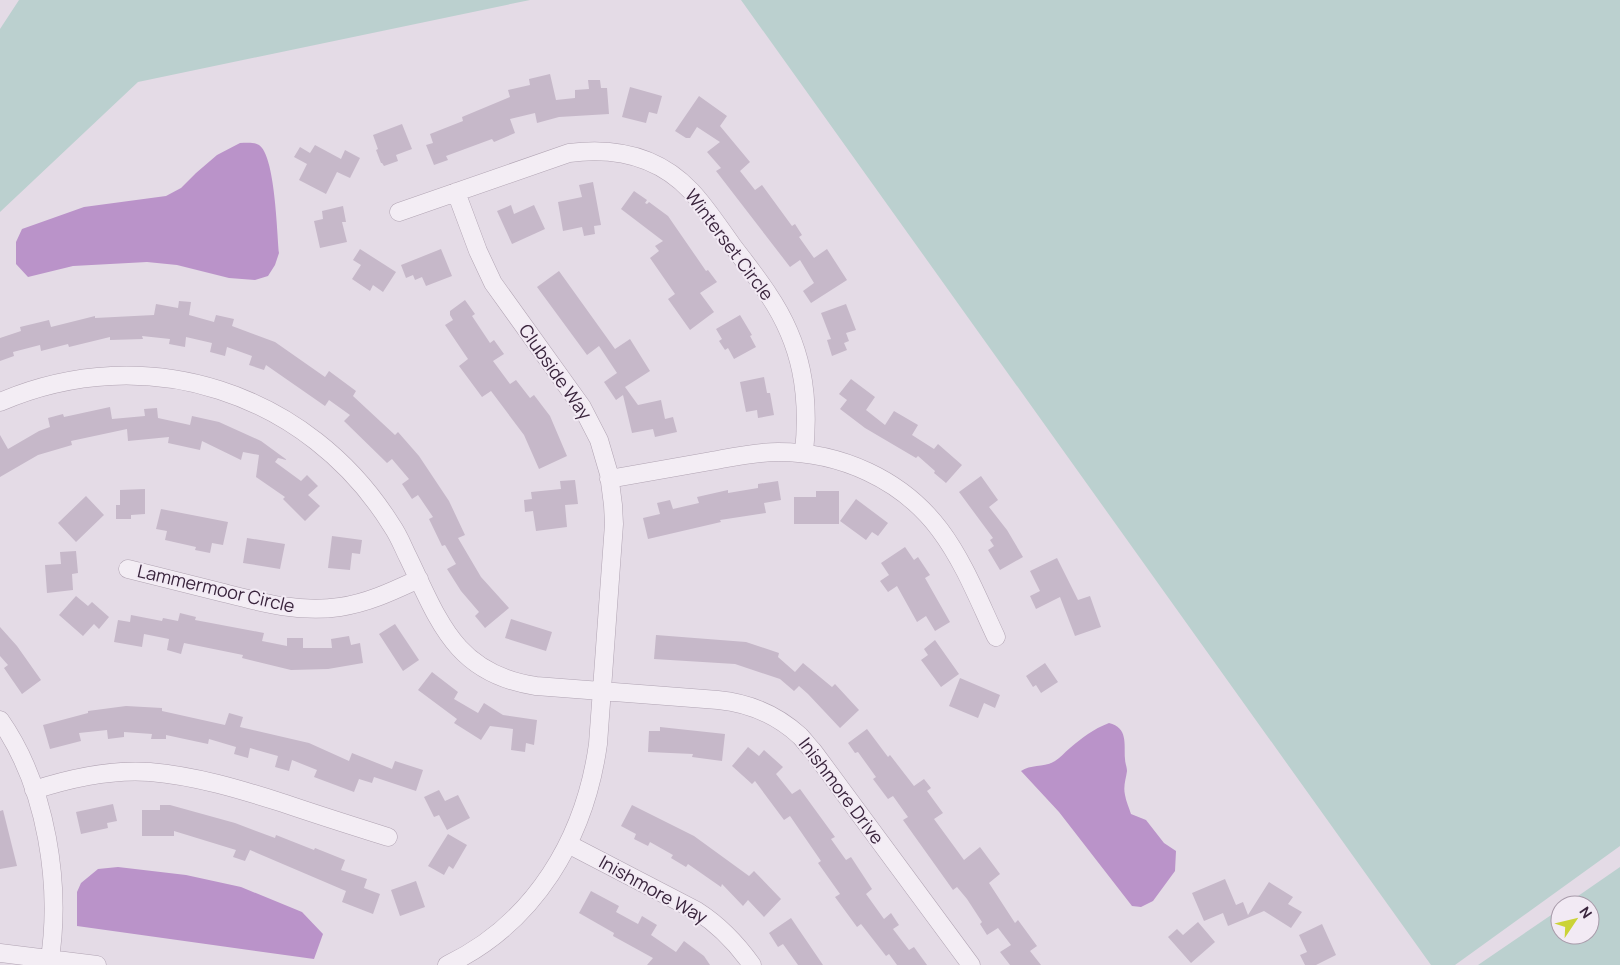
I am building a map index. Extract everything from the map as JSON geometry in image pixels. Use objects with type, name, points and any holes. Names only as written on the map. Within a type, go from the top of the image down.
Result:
[{"type":"street","name":"Winterset Circle","points":[[398,212],[569,153],[589,150],[620,152],[650,162],[681,182],[702,204],[764,288],[784,321],[798,355],[806,393],[804,453]]},
{"type":"street","name":"Clubside Way","points":[[447,965],[486,941],[518,914],[543,884],[568,844],[577,825],[588,794],[598,744],[614,524],[609,479],[599,440],[582,407],[493,283],[478,251],[456,192]]},
{"type":"street","name":"Inishmore Drive","points":[[0,402],[27,391],[86,378],[117,375],[149,376],[187,381],[224,391],[254,402],[296,426],[316,440],[346,466],[370,493],[392,526],[433,612],[452,641],[468,658],[488,671],[530,685],[739,703],[767,712],[782,721],[800,736],[812,751],[970,965]]},
{"type":"street","points":[[609,479],[762,452],[804,453],[832,458],[862,468],[897,488],[922,510],[939,529],[954,550],[996,638]]},
{"type":"street","name":"Lammermoor Circle","points":[[128,569],[276,606],[302,609],[324,609],[355,604],[380,596],[418,579]]},
{"type":"street","points":[[0,720],[11,738],[34,790],[47,839],[52,873],[54,918],[50,962]]},
{"type":"street","points":[[34,790],[62,781],[112,773],[149,772],[174,775],[226,785],[388,837]]},
{"type":"street","name":"Inishmore Way","points":[[568,844],[697,911],[730,938],[752,965]]},
{"type":"street","points":[[0,953],[50,962],[97,965]]},
{"type":"shaded area","points":[[19,0],[530,0],[138,82],[0,212],[0,29]]},
{"type":"shaded area","points":[[741,0],[1620,0],[1620,846],[1455,965],[1431,965]]},
{"type":"shaded area","points":[[240,143],[259,145],[269,163],[276,212],[279,253],[275,265],[268,276],[255,280],[229,278],[177,265],[147,262],[73,266],[28,277],[16,264],[16,242],[22,229],[84,207],[166,196],[181,188],[217,155]]},
{"type":"shaded area","points":[[1109,723],[1119,728],[1124,737],[1127,771],[1124,792],[1131,814],[1146,820],[1164,843],[1176,851],[1175,871],[1153,901],[1141,907],[1132,906],[1059,812],[1021,771],[1029,767],[1046,765],[1055,761],[1088,734]]},
{"type":"shaded area","points":[[118,867],[186,875],[241,887],[302,912],[323,934],[314,959],[77,926],[77,892],[81,883],[98,869]]},
{"type":"shaded area","points":[[1620,867],[1620,965],[1478,965],[1550,916],[1550,945],[1600,945],[1600,895],[1579,895]]},
{"type":"building","points":[[550,74],[556,100],[575,98],[575,90],[589,89],[588,80],[600,80],[601,88],[607,88],[609,114],[559,117],[537,123],[535,113],[510,119],[515,133],[494,142],[492,139],[446,156],[448,160],[434,165],[426,145],[433,143],[430,134],[463,121],[462,117],[510,97],[508,90],[530,85],[529,79]]},
{"type":"building","points":[[630,87],[662,96],[657,114],[649,112],[646,123],[622,117]]},
{"type":"building","points":[[699,96],[727,116],[720,126],[750,162],[740,171],[755,190],[762,185],[792,226],[795,224],[802,235],[799,237],[814,258],[827,249],[847,280],[811,303],[803,291],[814,283],[800,260],[790,267],[716,171],[721,168],[707,152],[720,142],[697,127],[690,138],[686,138],[675,131]]},
{"type":"building","points":[[402,124],[412,149],[396,155],[398,161],[384,166],[376,150],[378,149],[373,135]]},
{"type":"building","points":[[315,145],[341,159],[345,150],[360,158],[350,178],[337,172],[326,194],[299,180],[307,164],[294,157],[300,147],[310,153]]},
{"type":"building","points":[[593,182],[601,225],[594,226],[595,234],[584,236],[582,227],[563,231],[558,202],[582,197],[579,185]]},
{"type":"building","points":[[634,191],[647,200],[645,203],[649,202],[668,216],[706,271],[708,270],[717,282],[700,293],[714,312],[690,330],[668,299],[675,294],[650,258],[659,251],[655,246],[663,241],[621,209]]},
{"type":"building","points":[[511,205],[514,214],[534,205],[545,229],[512,244],[497,211]]},
{"type":"building","points":[[343,206],[346,222],[342,222],[347,242],[320,248],[314,221],[323,219],[322,211]]},
{"type":"building","points":[[360,249],[396,272],[383,292],[373,285],[370,291],[352,279],[361,265],[353,260]]},
{"type":"building","points":[[441,249],[452,276],[426,286],[422,277],[415,280],[413,275],[406,278],[401,265]]},
{"type":"building","points":[[559,271],[615,349],[630,339],[650,371],[625,387],[638,405],[661,400],[665,419],[673,417],[677,432],[655,437],[653,429],[632,433],[623,395],[616,400],[604,382],[617,373],[599,346],[587,355],[537,287]]},
{"type":"building","points":[[465,300],[475,314],[472,316],[490,343],[494,340],[504,354],[493,361],[510,384],[516,380],[530,398],[534,395],[550,416],[567,456],[539,469],[524,435],[491,391],[482,397],[459,366],[468,359],[445,325],[453,320],[450,311]]},
{"type":"building","points":[[179,301],[191,302],[189,315],[214,322],[216,315],[234,319],[232,326],[275,342],[325,377],[329,371],[356,391],[353,396],[395,435],[398,432],[419,456],[449,501],[465,535],[458,538],[481,577],[509,608],[485,628],[475,616],[479,612],[461,591],[447,569],[456,564],[445,545],[442,546],[429,519],[433,517],[418,495],[412,499],[402,484],[409,479],[392,459],[387,463],[344,421],[350,415],[329,400],[325,406],[266,365],[264,370],[249,365],[252,356],[227,347],[225,356],[210,352],[212,343],[186,337],[185,347],[169,344],[170,339],[142,336],[143,339],[110,340],[110,337],[69,347],[68,344],[41,351],[40,345],[13,352],[14,356],[0,361],[0,338],[21,331],[20,327],[49,320],[51,327],[95,316],[95,318],[154,315],[156,304],[178,308]]},
{"type":"building","points":[[846,304],[856,330],[846,333],[849,341],[844,343],[847,350],[832,356],[827,340],[831,339],[821,313]]},
{"type":"building","points":[[740,315],[752,335],[750,336],[756,347],[734,359],[728,348],[725,350],[719,341],[722,339],[716,329]]},
{"type":"building","points":[[764,377],[767,393],[770,393],[774,415],[758,418],[757,410],[746,412],[740,382]]},
{"type":"building","points":[[851,379],[875,397],[866,410],[885,425],[894,411],[918,425],[912,435],[934,449],[938,444],[962,465],[946,483],[918,456],[916,458],[865,428],[840,409],[847,400],[839,394]]},
{"type":"building","points":[[110,407],[112,419],[145,416],[144,409],[157,408],[158,418],[190,425],[192,416],[219,422],[261,441],[287,460],[278,458],[275,462],[301,481],[307,475],[318,486],[308,495],[320,506],[305,521],[283,499],[285,497],[256,477],[259,455],[243,452],[241,460],[202,441],[200,450],[168,443],[169,437],[128,441],[127,429],[71,441],[72,445],[38,455],[0,477],[0,435],[8,449],[39,431],[50,427],[48,418],[63,414],[64,417]]},
{"type":"building","points":[[981,476],[998,500],[989,507],[1007,530],[1023,557],[1000,570],[988,550],[994,546],[990,540],[993,538],[959,492]]},
{"type":"building","points":[[575,480],[578,504],[565,505],[567,527],[536,531],[533,511],[525,512],[524,500],[532,499],[531,492],[561,489],[560,481]]},
{"type":"building","points":[[778,481],[781,500],[764,503],[766,513],[720,520],[721,522],[648,539],[643,518],[660,514],[657,503],[670,500],[673,509],[699,503],[697,497],[728,490],[728,493],[758,488],[758,484]]},
{"type":"building","points":[[145,489],[145,514],[131,515],[131,519],[116,519],[116,505],[120,505],[120,490]]},
{"type":"building","points":[[816,491],[839,491],[839,524],[794,524],[794,497],[816,497]]},
{"type":"building","points":[[86,496],[104,515],[76,542],[58,523]]},
{"type":"building","points":[[856,499],[888,523],[878,536],[872,532],[866,540],[840,521]]},
{"type":"building","points":[[161,509],[228,522],[223,545],[212,543],[210,553],[195,550],[196,547],[165,540],[167,531],[156,529]]},
{"type":"building","points":[[332,536],[362,540],[360,554],[352,553],[350,570],[328,568]]},
{"type":"building","points":[[247,538],[285,544],[280,569],[243,563]]},
{"type":"building","points":[[905,547],[914,560],[918,557],[930,575],[925,578],[950,622],[935,631],[926,616],[917,622],[897,586],[888,592],[880,581],[889,575],[881,563]]},
{"type":"building","points":[[76,551],[78,573],[72,574],[73,590],[47,593],[45,565],[61,564],[60,552]]},
{"type":"building","points":[[1057,558],[1078,600],[1090,596],[1101,627],[1075,636],[1060,597],[1036,609],[1030,596],[1040,591],[1030,571]]},
{"type":"building","points":[[76,596],[88,606],[92,602],[109,617],[99,629],[94,624],[83,636],[59,615]]},
{"type":"building","points":[[180,613],[196,617],[195,620],[264,633],[262,641],[287,646],[287,638],[303,638],[303,648],[332,648],[331,639],[349,636],[351,645],[360,643],[363,663],[328,669],[291,670],[242,658],[243,655],[184,643],[181,654],[167,650],[169,639],[144,634],[142,647],[114,642],[118,620],[130,622],[131,615],[162,621],[163,618],[178,621]]},
{"type":"building","points":[[511,619],[552,632],[546,651],[505,638]]},
{"type":"building","points":[[395,624],[419,660],[403,671],[379,634]]},
{"type":"building","points":[[0,627],[17,646],[41,680],[22,694],[4,668],[8,665],[0,656]]},
{"type":"building","points":[[656,635],[746,642],[779,653],[778,657],[795,672],[803,663],[832,687],[835,684],[859,710],[840,728],[799,686],[794,691],[780,679],[735,664],[654,659]]},
{"type":"building","points":[[935,640],[959,674],[941,687],[921,660],[928,655],[924,649]]},
{"type":"building","points":[[1045,663],[1058,682],[1041,693],[1036,685],[1033,687],[1026,676]]},
{"type":"building","points":[[432,672],[458,692],[454,699],[478,713],[484,703],[503,715],[537,720],[534,745],[526,743],[525,752],[511,750],[513,729],[490,726],[481,740],[454,723],[457,719],[418,690]]},
{"type":"building","points":[[960,678],[1000,695],[995,708],[984,703],[978,718],[949,706]]},
{"type":"building","points":[[126,706],[162,708],[162,711],[225,725],[229,713],[243,717],[240,727],[309,743],[349,761],[352,753],[392,769],[395,761],[423,770],[416,791],[374,777],[372,783],[359,779],[354,792],[314,777],[317,770],[292,760],[289,771],[275,767],[278,756],[250,748],[248,758],[234,754],[236,747],[209,739],[208,744],[166,735],[166,739],[151,739],[152,734],[124,732],[124,737],[108,739],[107,730],[79,733],[81,741],[50,749],[43,725],[88,713],[88,711]]},
{"type":"building","points":[[660,727],[725,734],[722,761],[692,757],[693,754],[648,752],[649,731],[660,731]]},
{"type":"building","points":[[867,729],[888,757],[890,755],[914,786],[924,779],[931,788],[927,791],[943,813],[934,819],[964,860],[980,847],[1000,874],[989,883],[1015,923],[1018,920],[1037,946],[1030,951],[1041,965],[1010,965],[1000,952],[1011,945],[998,928],[987,935],[980,924],[982,922],[967,899],[957,887],[953,890],[903,820],[908,817],[893,796],[888,799],[873,779],[876,777],[858,752],[855,753],[848,743]]},
{"type":"building","points":[[748,747],[759,756],[764,750],[783,767],[776,774],[792,794],[800,789],[835,837],[831,839],[846,860],[851,857],[872,889],[866,894],[884,919],[891,913],[899,925],[893,929],[909,950],[914,947],[927,965],[897,965],[889,954],[886,956],[861,924],[857,927],[835,897],[840,894],[818,863],[821,861],[790,816],[784,820],[755,781],[752,784],[732,766]]},
{"type":"building","points":[[439,790],[445,801],[458,795],[470,818],[447,830],[439,815],[434,817],[424,797]]},
{"type":"building","points":[[113,804],[117,821],[107,823],[108,828],[81,834],[76,812]]},
{"type":"building","points":[[160,805],[170,805],[235,823],[275,838],[276,835],[345,860],[341,870],[367,879],[364,888],[380,894],[373,914],[342,902],[346,891],[250,850],[245,861],[233,857],[236,850],[174,831],[174,836],[142,836],[142,810],[160,810]]},
{"type":"building","points":[[632,805],[694,836],[749,876],[754,871],[781,899],[764,917],[748,900],[743,906],[722,884],[721,887],[688,864],[686,867],[671,858],[673,855],[650,842],[648,846],[634,839],[636,834],[621,826]]},
{"type":"building","points":[[3,810],[17,866],[0,869],[0,811]]},
{"type":"building","points":[[448,834],[467,845],[453,869],[449,866],[444,875],[428,866]]},
{"type":"building","points":[[1225,879],[1236,905],[1243,902],[1248,915],[1269,882],[1293,897],[1288,904],[1302,912],[1291,928],[1264,911],[1228,926],[1223,913],[1204,921],[1192,893]]},
{"type":"building","points":[[416,881],[425,907],[400,916],[391,890]]},
{"type":"building","points":[[591,891],[619,906],[616,912],[638,924],[642,916],[657,925],[651,935],[676,952],[684,941],[704,956],[710,965],[647,965],[653,958],[613,936],[614,933],[579,913]]},
{"type":"building","points":[[791,918],[823,965],[798,965],[783,944],[778,947],[769,933]]},
{"type":"building","points":[[1198,922],[1215,942],[1191,963],[1168,937],[1177,929],[1183,935]]},
{"type":"building","points":[[1322,924],[1336,955],[1316,965],[1305,965],[1300,955],[1307,952],[1299,935]]}]
